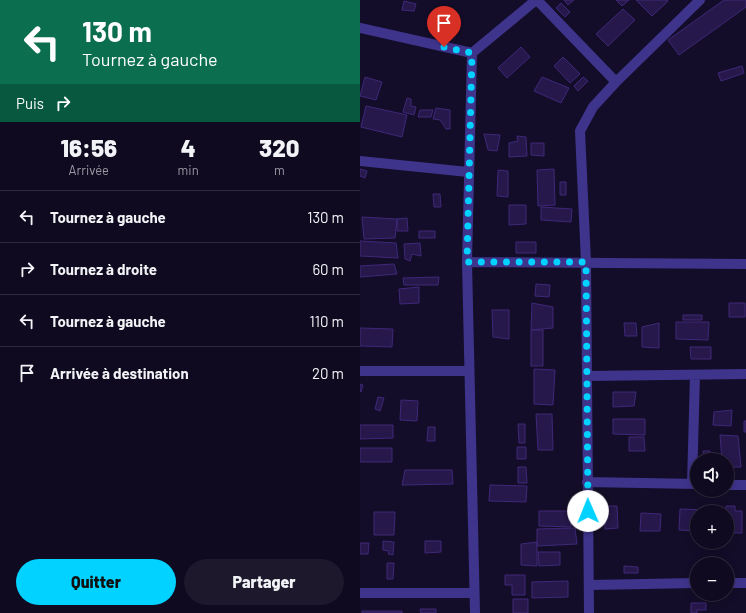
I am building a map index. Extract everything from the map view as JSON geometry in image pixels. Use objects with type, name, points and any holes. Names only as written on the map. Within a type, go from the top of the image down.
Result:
[{"type":"street","points":[[475,613],[467,262],[472,53],[536,0],[616,82]]},
{"type":"street","points":[[589,613],[590,585],[587,482],[586,262],[580,131],[593,107],[616,82],[700,0]]},
{"type":"street","points":[[360,28],[472,53]]},
{"type":"street","points":[[360,162],[468,172]]},
{"type":"street","points":[[467,262],[746,264]]},
{"type":"street","points":[[360,371],[469,371]]},
{"type":"street","points":[[587,376],[746,374]]},
{"type":"street","points":[[694,453],[695,375]]},
{"type":"street","points":[[587,482],[690,484]]},
{"type":"street","points":[[734,485],[746,485]]},
{"type":"street","points":[[590,585],[690,583]]},
{"type":"street","points":[[734,583],[746,583]]},
{"type":"street","points":[[360,593],[474,593]]},
{"type":"building","points":[[564,0],[574,0],[568,5]]},
{"type":"building","points":[[616,0],[629,0],[622,6]]},
{"type":"building","points":[[636,0],[667,0],[668,1],[652,16]]},
{"type":"building","points":[[724,0],[746,0],[746,7],[679,55],[668,40]]},
{"type":"building","points":[[404,1],[416,4],[414,11],[402,10]]},
{"type":"building","points":[[561,3],[570,12],[565,17],[556,8]]},
{"type":"building","points":[[623,9],[635,20],[608,46],[596,34]]},
{"type":"building","points":[[521,47],[530,57],[507,78],[498,68]]},
{"type":"building","points":[[563,57],[580,74],[570,83],[554,66]]},
{"type":"building","points":[[742,66],[744,73],[721,81],[718,73]]},
{"type":"building","points":[[365,77],[382,82],[376,100],[360,96]]},
{"type":"building","points":[[542,77],[569,88],[561,103],[534,91]]},
{"type":"building","points":[[583,77],[588,81],[578,91],[574,86]]},
{"type":"building","points":[[407,98],[411,99],[411,106],[416,107],[414,115],[403,112]]},
{"type":"building","points":[[366,106],[407,115],[402,137],[361,127]]},
{"type":"building","points":[[436,108],[450,110],[450,129],[446,129],[440,120],[433,119]]},
{"type":"building","points":[[420,110],[433,110],[431,117],[418,117]]},
{"type":"building","points":[[484,134],[500,135],[497,151],[488,150]]},
{"type":"building","points":[[517,136],[526,137],[527,156],[509,157],[509,143],[518,141]]},
{"type":"building","points":[[531,143],[544,143],[544,156],[531,155]]},
{"type":"building","points":[[360,169],[367,171],[365,178],[360,176]]},
{"type":"building","points":[[554,169],[555,205],[538,206],[537,170]]},
{"type":"building","points":[[498,170],[508,171],[508,197],[497,196]]},
{"type":"building","points":[[560,182],[566,182],[566,195],[560,195]]},
{"type":"building","points":[[433,194],[440,194],[441,207],[434,207]]},
{"type":"building","points":[[509,205],[526,205],[526,224],[509,225]]},
{"type":"building","points":[[541,207],[572,209],[571,222],[541,220]]},
{"type":"building","points":[[362,217],[397,219],[395,238],[364,239]]},
{"type":"building","points":[[407,218],[408,231],[397,231],[397,219]]},
{"type":"building","points":[[419,231],[435,231],[435,238],[419,238]]},
{"type":"building","points":[[360,241],[396,243],[398,258],[360,256]]},
{"type":"building","points":[[516,242],[536,242],[536,253],[516,253]]},
{"type":"building","points":[[420,243],[421,256],[412,254],[410,261],[405,259],[404,244]]},
{"type":"building","points":[[394,264],[397,274],[360,277],[360,266]]},
{"type":"building","points":[[439,277],[438,285],[404,285],[403,278]]},
{"type":"building","points":[[536,284],[550,285],[549,297],[535,296]]},
{"type":"building","points":[[419,287],[419,303],[400,304],[399,289]]},
{"type":"building","points":[[532,303],[553,307],[553,328],[531,330]]},
{"type":"building","points":[[729,303],[745,303],[745,317],[729,317]]},
{"type":"building","points":[[492,310],[509,310],[509,339],[493,337]]},
{"type":"building","points":[[683,315],[702,315],[702,320],[683,320]]},
{"type":"building","points":[[676,322],[709,322],[708,340],[676,339]]},
{"type":"building","points":[[624,323],[636,323],[637,336],[625,336]]},
{"type":"building","points":[[659,323],[659,348],[642,347],[642,327]]},
{"type":"building","points":[[360,328],[393,329],[392,347],[360,346]]},
{"type":"building","points":[[531,330],[543,330],[543,366],[531,366]]},
{"type":"building","points":[[690,347],[711,347],[711,359],[691,359]]},
{"type":"building","points":[[534,369],[555,370],[553,405],[534,404]]},
{"type":"building","points":[[360,384],[363,385],[361,392],[360,391]]},
{"type":"building","points":[[613,392],[636,392],[634,406],[613,407]]},
{"type":"building","points":[[378,397],[384,398],[380,411],[375,409]]},
{"type":"building","points":[[401,400],[418,401],[417,421],[400,420]]},
{"type":"building","points":[[732,410],[731,426],[713,425],[714,412]]},
{"type":"building","points":[[536,414],[552,414],[553,450],[538,450]]},
{"type":"building","points":[[613,419],[645,419],[645,435],[613,434]]},
{"type":"building","points":[[744,421],[746,421],[746,432],[744,432]]},
{"type":"building","points":[[518,424],[525,424],[525,443],[519,443]]},
{"type":"building","points":[[360,425],[393,425],[393,438],[360,439]]},
{"type":"building","points":[[428,427],[435,427],[435,441],[427,441]]},
{"type":"building","points":[[720,435],[738,436],[741,467],[734,467],[734,453],[721,453]]},
{"type":"building","points":[[629,437],[644,437],[645,451],[629,451]]},
{"type":"building","points":[[517,447],[526,447],[526,459],[517,459]]},
{"type":"building","points":[[360,448],[392,448],[392,462],[360,462]]},
{"type":"building","points":[[703,451],[710,451],[710,453],[703,453]]},
{"type":"building","points":[[518,467],[526,467],[527,483],[518,483]]},
{"type":"building","points":[[405,470],[452,470],[453,484],[402,485]]},
{"type":"building","points":[[490,485],[527,486],[526,502],[489,501]]},
{"type":"building","points":[[604,506],[617,506],[618,528],[605,529]]},
{"type":"building","points":[[734,506],[735,511],[742,511],[742,533],[734,533]]},
{"type":"building","points":[[680,509],[690,509],[690,531],[679,530]]},
{"type":"building","points":[[539,511],[572,511],[571,527],[539,526]]},
{"type":"building","points":[[374,512],[395,512],[394,535],[374,535]]},
{"type":"building","points":[[641,513],[661,514],[660,531],[640,531]]},
{"type":"building","points":[[575,528],[577,544],[537,546],[537,529]]},
{"type":"building","points":[[383,541],[394,542],[393,555],[388,554],[389,551],[383,550]]},
{"type":"building","points":[[425,541],[441,541],[441,552],[425,553]]},
{"type":"building","points":[[537,542],[537,566],[521,565],[521,544]]},
{"type":"building","points":[[360,543],[369,543],[368,554],[360,554]]},
{"type":"building","points":[[538,552],[560,552],[560,565],[539,566]]},
{"type":"building","points":[[387,563],[394,563],[393,579],[387,579]]},
{"type":"building","points":[[624,566],[638,567],[638,573],[624,573]]},
{"type":"building","points":[[505,575],[525,575],[525,595],[512,595],[512,585],[505,585]]},
{"type":"building","points":[[568,581],[568,597],[532,598],[532,582]]},
{"type":"building","points":[[513,599],[528,599],[528,613],[513,613]]},
{"type":"building","points":[[691,603],[706,603],[706,610],[697,610],[697,613],[691,613]]},
{"type":"building","points":[[420,609],[436,609],[436,613],[421,613]]},
{"type":"building","points":[[362,611],[402,611],[402,613],[362,613]]},
{"type":"route","points":[[444,47],[472,53],[467,262],[586,262],[588,511]]}]
